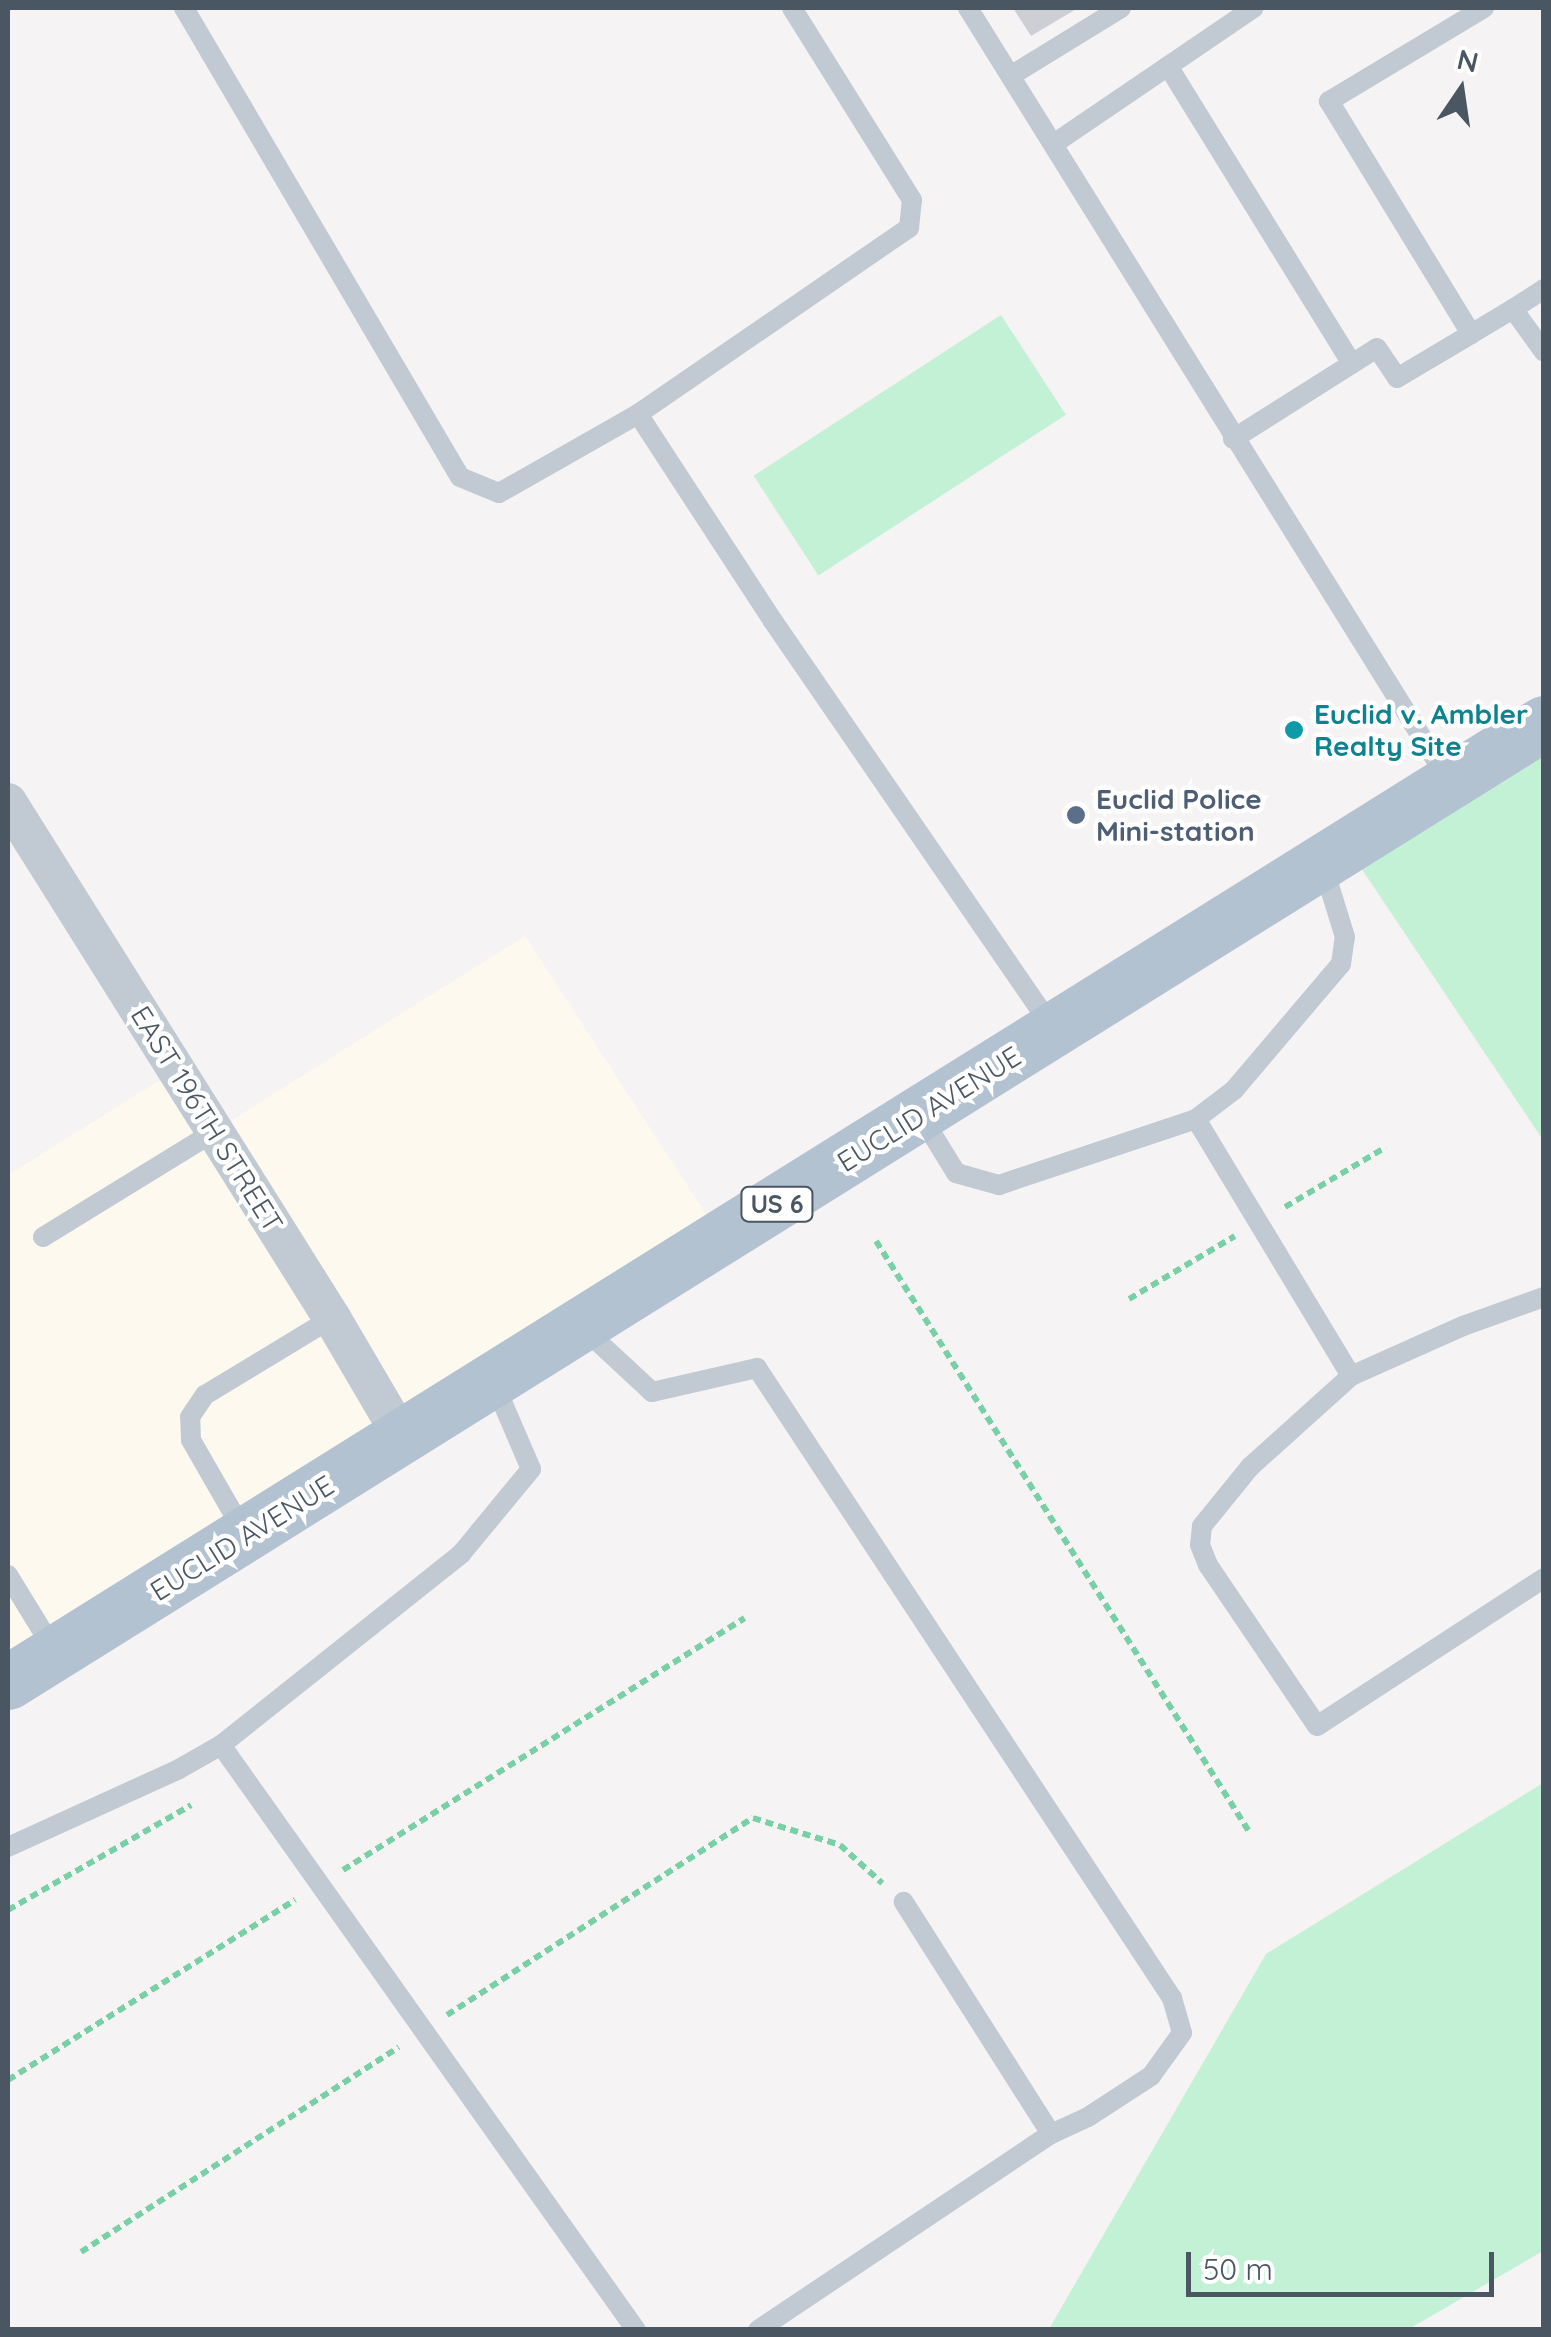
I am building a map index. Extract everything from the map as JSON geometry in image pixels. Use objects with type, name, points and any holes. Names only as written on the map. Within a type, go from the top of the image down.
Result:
[{"type":"main road","name":"EUCLID AVENUE","points":[[8,1682],[403,1439],[1544,723]]},
{"type":"street","name":"EAST 196TH STREET","points":[[8,802],[332,1318],[403,1439]]},
{"type":"lane","points":[[184,8],[460,476],[499,493],[638,414],[909,228],[912,200],[792,8]]},
{"type":"lane","points":[[968,8],[1450,782]]},
{"type":"lane","points":[[1012,76],[1121,8]]},
{"type":"lane","points":[[1055,143],[1254,8]]},
{"type":"lane","points":[[1471,334],[1328,102],[1484,8]]},
{"type":"lane","points":[[1168,66],[1352,364]]},
{"type":"lane","points":[[1233,439],[1377,348],[1397,378],[1544,289]]},
{"type":"lane","points":[[1513,308],[1544,352]]},
{"type":"lane","points":[[638,414],[772,621],[1054,1030]]},
{"type":"lane","points":[[920,1114],[956,1173],[999,1185],[1196,1120],[1234,1090],[1341,964],[1345,938],[1329,874],[1321,863]]},
{"type":"lane","points":[[1196,1120],[1350,1376]]},
{"type":"lane","points":[[44,1237],[215,1130]]},
{"type":"lane","points":[[1544,1297],[1350,1376],[1250,1466],[1202,1526],[1200,1545],[1208,1565],[1316,1726],[1544,1578]]},
{"type":"lane","points":[[246,1536],[191,1440],[190,1416],[206,1395],[332,1318]]},
{"type":"lane","points":[[582,1327],[652,1392],[757,1368],[1172,1998],[1182,2034],[1151,2076],[1088,2117],[1052,2134],[758,2330]]},
{"type":"lane","points":[[8,1847],[178,1770],[220,1746],[461,1554],[531,1469],[494,1382]]},
{"type":"lane","points":[[8,1575],[56,1652]]},
{"type":"lane","points":[[220,1746],[636,2330]]},
{"type":"lane","points":[[904,1902],[1052,2134]]},
{"type":"path","points":[[876,1241],[1250,1834]]},
{"type":"path","points":[[8,2080],[745,1618]]},
{"type":"path","points":[[8,1910],[191,1805]]},
{"type":"path","points":[[81,2252],[753,1818],[840,1845],[904,1902]]},
{"type":"shaded area","points":[[525,936],[722,1239],[8,1682],[8,1175],[176,1070],[216,1130]]},
{"type":"green space","points":[[1001,315],[1066,415],[818,575],[754,476]]},
{"type":"green space","points":[[1543,723],[1543,1140],[1347,847]]},
{"type":"green space","points":[[1543,1783],[1543,2251],[1409,2329],[1049,2329],[1266,1954]]},
{"type":"building","points":[[1013,8],[1078,8],[1031,36]]},
{"type":"place","name":"Euclid v. Ambler Realty Site","points":[[1294,730]]},
{"type":"place","name":"Euclid Police Mini-station","points":[[1076,815]]}]
